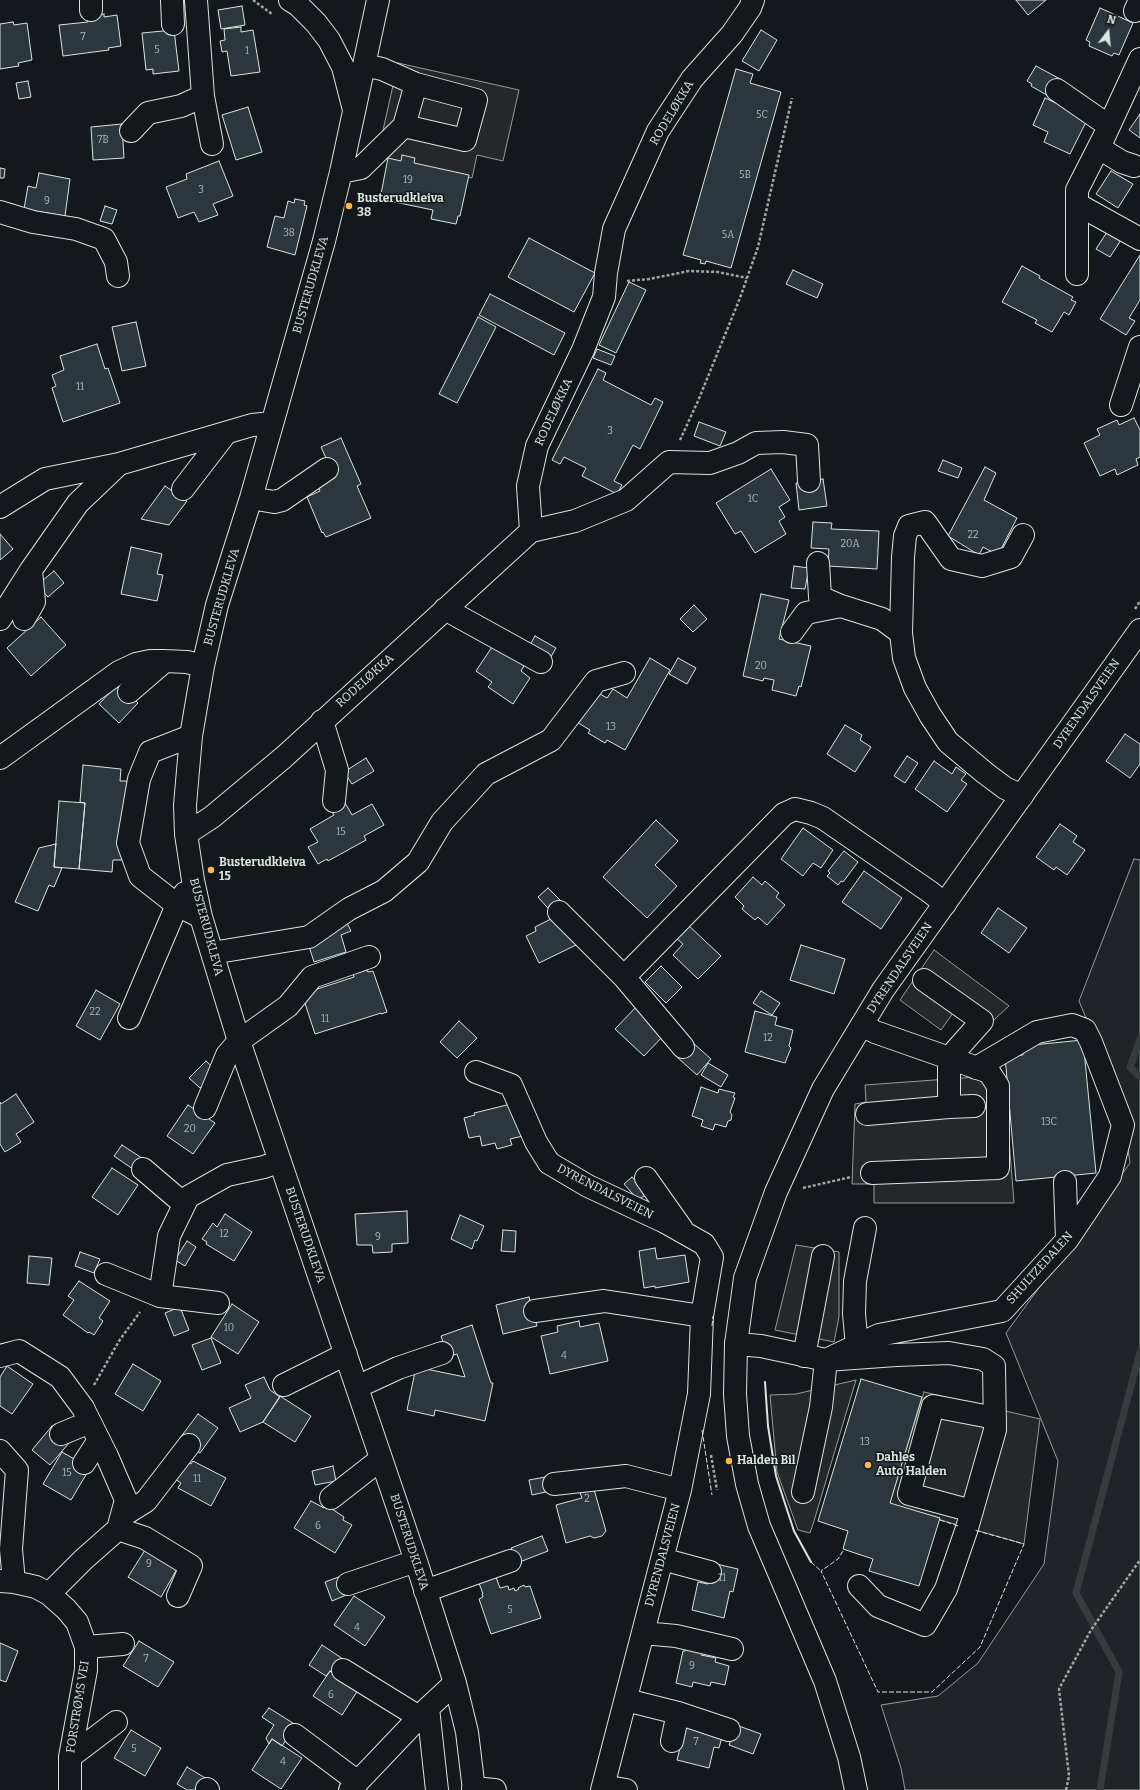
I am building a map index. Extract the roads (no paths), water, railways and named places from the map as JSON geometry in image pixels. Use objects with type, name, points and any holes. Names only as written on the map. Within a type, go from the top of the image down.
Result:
[{"type":"street","points":[[172,0],[173,24]]},
{"type":"street","points":[[196,0],[203,96],[212,144]]},
{"type":"street","points":[[290,0],[298,5],[316,23],[329,40],[343,67],[354,111]]},
{"type":"street","name":"BUSTERUDKLEVA","points":[[378,0],[341,172],[324,241],[251,498],[218,605],[203,666],[191,736],[185,805],[186,834],[201,918],[239,1041],[416,1561],[455,1683],[467,1732],[474,1789]]},
{"type":"street","name":"RODELØKKA","points":[[186,834],[218,812],[284,757],[531,531],[528,486],[537,446],[583,350],[604,297],[614,229],[658,131],[692,79],[732,34],[750,8],[753,0]]},
{"type":"street","points":[[1077,274],[1077,190],[1099,148],[1140,59]]},
{"type":"street","points":[[364,65],[382,69],[416,84],[476,100],[465,140],[404,126]]},
{"type":"street","points":[[341,172],[362,168],[404,126],[416,84]]},
{"type":"street","points":[[1057,90],[1109,126]]},
{"type":"street","points":[[131,131],[148,113],[181,106],[203,96]]},
{"type":"street","points":[[1099,148],[1122,162],[1134,166]]},
{"type":"street","points":[[1077,204],[1140,239]]},
{"type":"street","points":[[0,212],[33,222],[76,229],[104,239],[116,262],[118,276]]},
{"type":"street","points":[[1121,405],[1140,347]]},
{"type":"street","points":[[0,507],[45,479],[119,464],[252,425],[272,423]]},
{"type":"street","points":[[183,489],[226,433]]},
{"type":"street","points":[[531,531],[575,521],[626,500],[669,462],[710,464],[738,453],[756,443],[784,442],[808,445],[809,481]]},
{"type":"street","points":[[0,619],[31,570],[78,503],[119,464]]},
{"type":"street","points":[[251,498],[274,502],[282,500],[327,469]]},
{"type":"street","points":[[1022,796],[1006,788],[984,773],[948,742],[930,715],[915,688],[904,658],[901,633],[903,557],[905,536],[909,526],[925,522],[951,559],[982,566],[1011,557],[1023,534]]},
{"type":"street","points":[[818,563],[820,597],[841,606],[882,619],[901,633]]},
{"type":"street","points":[[24,619],[34,602],[31,570]]},
{"type":"street","points":[[792,632],[806,613],[841,606]]},
{"type":"street","points":[[445,609],[541,662]]},
{"type":"street","name":"DYRENDALSVEIEN","points":[[856,1790],[849,1757],[825,1681],[759,1526],[747,1484],[738,1436],[735,1394],[736,1344],[745,1278],[776,1192],[824,1089],[883,990],[1140,630]]},
{"type":"street","points":[[0,758],[119,672],[136,664],[150,661],[187,662],[203,666]]},
{"type":"street","points":[[128,692],[165,662]]},
{"type":"street","points":[[212,953],[309,937],[349,909],[384,891],[418,862],[442,822],[486,774],[551,740],[596,682],[624,673]]},
{"type":"street","points":[[322,721],[337,770],[334,801]]},
{"type":"street","points":[[191,736],[150,752],[139,779],[128,843],[140,876],[177,905],[201,918]]},
{"type":"street","points":[[624,977],[784,814],[795,809],[823,818],[930,892],[944,904]]},
{"type":"street","points":[[129,1018],[177,905],[193,880]]},
{"type":"street","points":[[559,912],[624,977],[683,1047]]},
{"type":"street","points":[[205,1108],[227,1055],[239,1041],[288,1006],[312,977],[369,957]]},
{"type":"street","points":[[924,980],[982,1021],[949,1058],[949,1107]]},
{"type":"street","points":[[862,1025],[875,1032],[990,1072],[998,1086],[998,1168],[872,1173]]},
{"type":"street","name":"SHULTZEDALEN","points":[[826,1360],[879,1335],[1002,1311],[1067,1240],[1110,1176],[1122,1125],[1092,1042],[1084,1030],[1072,1025],[1037,1032],[976,1068]]},
{"type":"street","name":"DYRENDALSVEIEN","points":[[476,1072],[511,1085],[536,1142],[549,1163],[588,1186],[685,1233],[704,1244],[712,1257],[702,1316],[699,1394],[680,1490],[603,1788]]},
{"type":"street","points":[[867,1114],[974,1106]]},
{"type":"street","points":[[156,1294],[169,1236],[188,1197],[228,1175],[264,1167],[280,1161]]},
{"type":"street","points":[[143,1169],[184,1204]]},
{"type":"street","points":[[646,1178],[685,1233]]},
{"type":"street","points":[[1065,1182],[1067,1240]]},
{"type":"street","points":[[857,1346],[854,1314],[855,1281],[865,1228]]},
{"type":"street","points":[[804,1356],[823,1256]]},
{"type":"street","points":[[106,1274],[156,1294],[218,1303]]},
{"type":"street","points":[[535,1311],[604,1301],[702,1316]]},
{"type":"street","points":[[736,1344],[761,1346],[826,1360],[949,1353],[983,1359],[994,1366],[995,1430],[972,1511],[946,1589],[925,1625],[878,1606],[859,1586]]},
{"type":"street","points":[[0,1356],[19,1351],[60,1377],[90,1423],[126,1500],[120,1523]]},
{"type":"street","points":[[357,1387],[398,1368],[442,1353]]},
{"type":"street","points":[[284,1385],[346,1354]]},
{"type":"street","points":[[803,1492],[821,1407],[826,1360]]},
{"type":"street","points":[[972,1511],[909,1494],[933,1406],[995,1418]]},
{"type":"street","points":[[61,1434],[90,1423]]},
{"type":"street","points":[[84,1463],[90,1423]]},
{"type":"street","points":[[49,1594],[120,1523],[146,1501],[189,1445]]},
{"type":"street","points":[[0,1451],[16,1470],[12,1549],[7,1581]]},
{"type":"street","points":[[331,1498],[381,1459]]},
{"type":"street","points":[[554,1484],[626,1476],[680,1490]]},
{"type":"street","points":[[120,1523],[192,1566],[178,1596]]},
{"type":"street","points":[[662,1559],[710,1572]]},
{"type":"street","points":[[348,1584],[416,1561]]},
{"type":"street","points":[[426,1591],[510,1561]]},
{"type":"street","name":"FORSTRØMS VEI","points":[[7,1581],[36,1587],[49,1594],[66,1609],[77,1622],[86,1647],[86,1670],[70,1757],[70,1790]]},
{"type":"street","points":[[643,1633],[676,1636],[732,1649]]},
{"type":"street","points":[[86,1647],[123,1644]]},
{"type":"street","points":[[343,1670],[424,1713]]},
{"type":"street","points":[[295,1735],[354,1786],[455,1683]]},
{"type":"street","points":[[626,1700],[678,1713],[729,1730]]},
{"type":"street","points":[[424,1713],[437,1790]]},
{"type":"street","points":[[672,1741],[678,1713]]},
{"type":"street","points":[[70,1757],[116,1722]]},
{"type":"street","points":[[603,1788],[626,1790]]},
{"type":"street","points":[[474,1789],[495,1790]]},
{"type":"waterway","points":[[1140,1039],[1130,1067],[1140,1077]]},
{"type":"waterway","points":[[1100,1790],[1119,1672],[1076,1593],[1140,1352]]},
{"type":"place","name":"Busterudkleiva 38","points":[[349,206]]},
{"type":"place","name":"Busterudkleiva 15","points":[[211,870]]},
{"type":"place","name":"Halden Bil","points":[[729,1461]]},
{"type":"place","name":"Dahles Auto Halden","points":[[868,1465]]}]
